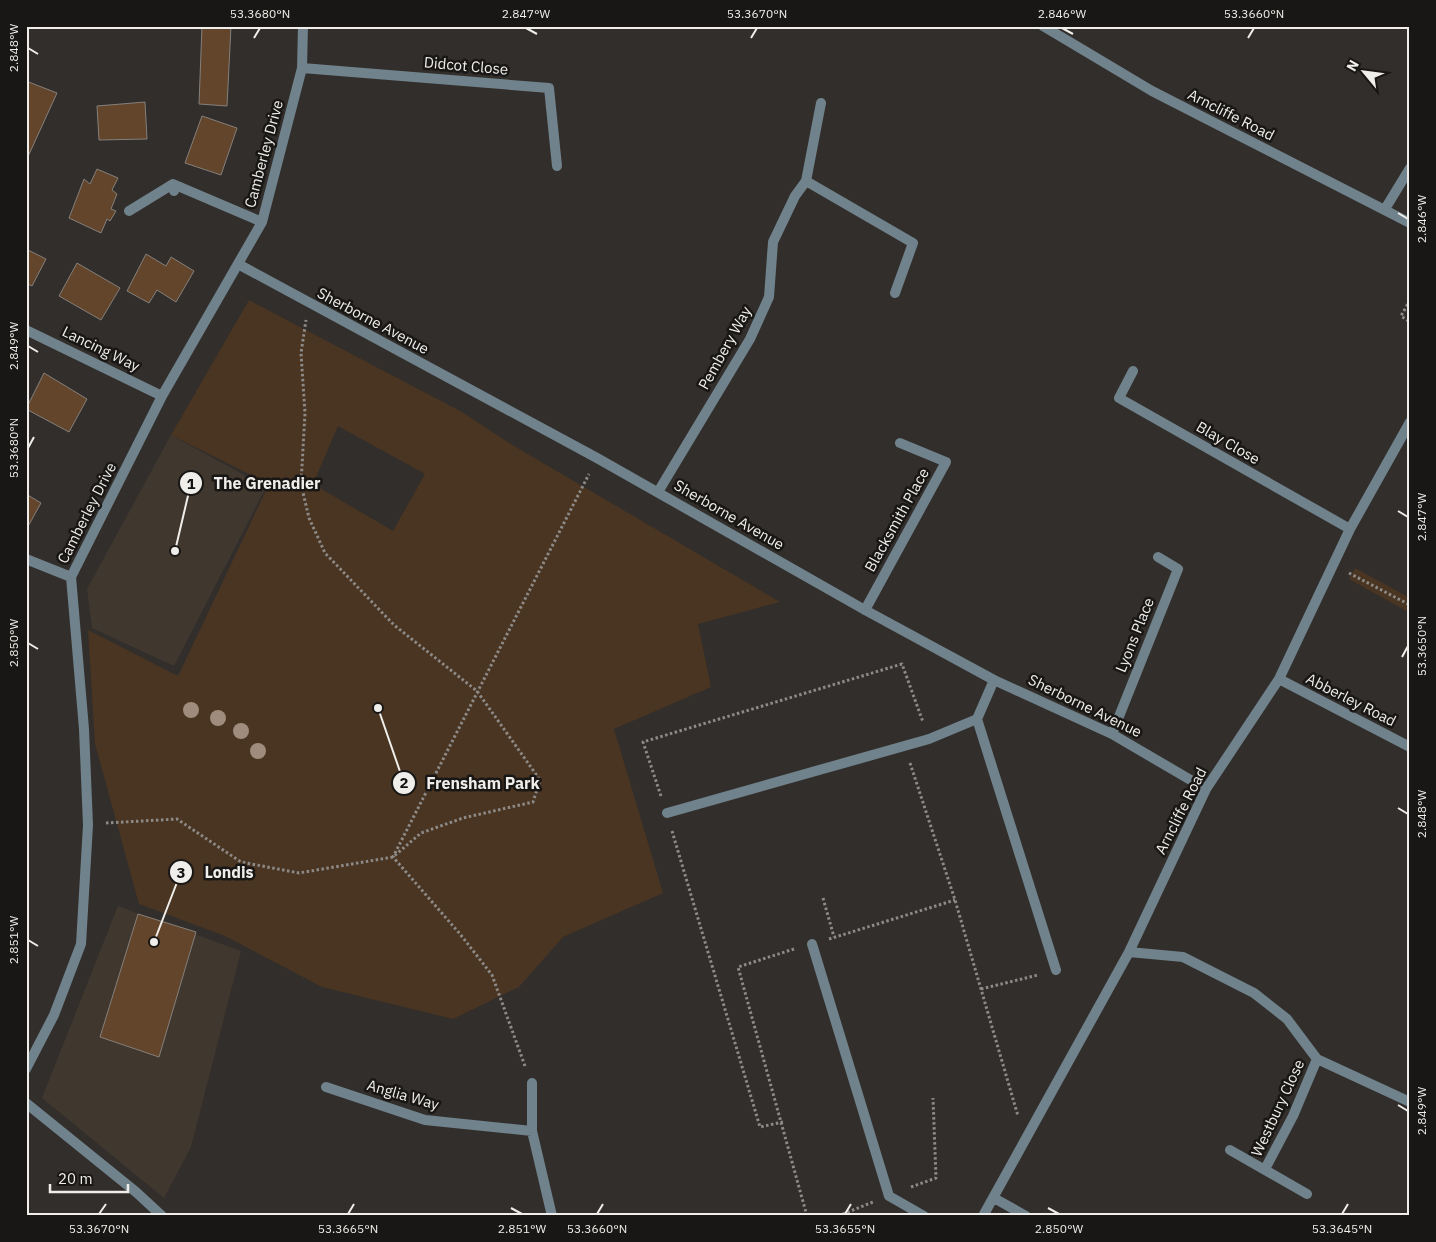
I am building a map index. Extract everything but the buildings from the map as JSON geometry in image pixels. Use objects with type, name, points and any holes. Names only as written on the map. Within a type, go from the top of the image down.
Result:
[{"type":"street","name":"Camberley Drive","points":[[26,1070],[54,1015],[81,944],[88,825],[84,729],[71,577],[162,396],[262,222],[302,68],[303,26]]},
{"type":"street","name":"Arncliffe Road","points":[[1043,26],[1152,91],[1410,223]]},
{"type":"street","name":"Didcot Close","points":[[302,68],[549,88],[557,166]]},
{"type":"street","points":[[821,102],[806,181],[914,243],[895,293]]},
{"type":"street","points":[[1385,209],[1410,168]]},
{"type":"street","name":"Pembery Way","points":[[658,492],[750,339],[769,297],[773,242],[795,196],[806,181]]},
{"type":"street","points":[[129,212],[174,187],[262,222]]},
{"type":"street","name":"Sherborne Avenue","points":[[238,264],[597,458],[865,610],[994,680],[1112,734],[1206,789]]},
{"type":"street","name":"Lancing Way","points":[[26,330],[162,396]]},
{"type":"street","name":"Blay Close","points":[[1134,371],[1119,398],[1350,529]]},
{"type":"street","name":"Arncliffe Road","points":[[984,1216],[1130,952],[1206,789],[1279,679],[1350,529],[1410,422]]},
{"type":"street","name":"Blacksmith Place","points":[[865,610],[946,462],[900,443]]},
{"type":"street","name":"Lyons Place","points":[[1112,734],[1178,569],[1158,557]]},
{"type":"street","points":[[26,559],[71,577]]},
{"type":"street","name":"Abberley Road","points":[[1279,679],[1410,747]]},
{"type":"street","points":[[994,680],[977,719],[1056,970]]},
{"type":"street","points":[[667,813],[929,739],[977,719]]},
{"type":"street","points":[[812,944],[889,1196],[924,1216]]},
{"type":"street","points":[[1130,952],[1183,957],[1254,993],[1287,1019],[1317,1059],[1410,1102]]},
{"type":"street","name":"Westbury Close","points":[[1265,1169],[1293,1116],[1317,1059]]},
{"type":"street","points":[[532,1083],[532,1132],[552,1216]]},
{"type":"street","name":"Anglia Way","points":[[326,1087],[425,1120],[532,1132]]},
{"type":"street","points":[[26,1103],[136,1192],[162,1216]]},
{"type":"street","points":[[1230,1150],[1307,1194]]},
{"type":"street","points":[[994,1198],[1026,1216]]},
{"type":"path","points":[[1410,300],[1401,316],[1410,322]]},
{"type":"path","points":[[88,825],[177,819],[242,862],[299,873],[393,857],[421,833],[463,818],[533,802],[540,780],[477,691],[388,618],[325,553],[309,518],[301,484],[305,413],[301,353],[309,303]]},
{"type":"path","points":[[393,857],[597,458]]},
{"type":"path","points":[[1333,564],[1410,605]]},
{"type":"path","points":[[782,1122],[760,1127],[667,813],[643,742],[902,664],[929,739]]},
{"type":"path","points":[[904,746],[955,900],[1025,1140]]},
{"type":"path","points":[[393,857],[460,934],[492,975],[515,1042],[532,1083]]},
{"type":"path","points":[[823,898],[834,937]]},
{"type":"path","points":[[808,1216],[738,967],[955,900]]},
{"type":"path","points":[[981,989],[1056,970]]},
{"type":"path","points":[[838,1216],[936,1178],[933,1098]]},
{"type":"shaded area","points":[[249,300],[462,412],[514,446],[780,602],[698,624],[711,687],[614,729],[663,893],[563,937],[519,987],[453,1019],[322,987],[225,936],[139,904],[95,744],[88,630],[178,676],[269,484],[171,435]],"holes":[[[338,426],[425,474],[393,531],[313,484]]]},
{"type":"shaded area","points":[[171,435],[266,487],[174,666],[92,628],[87,589]]},
{"type":"shaded area","points":[[1355,568],[1410,598],[1410,613],[1349,579]]},
{"type":"shaded area","points":[[118,906],[241,951],[191,1147],[164,1198],[42,1098]]},
{"type":"place","name":"The Grenadier","points":[[175,551]]},
{"type":"place","name":"Frensham Park","points":[[378,708]]},
{"type":"place","name":"Londis","points":[[154,942]]}]
